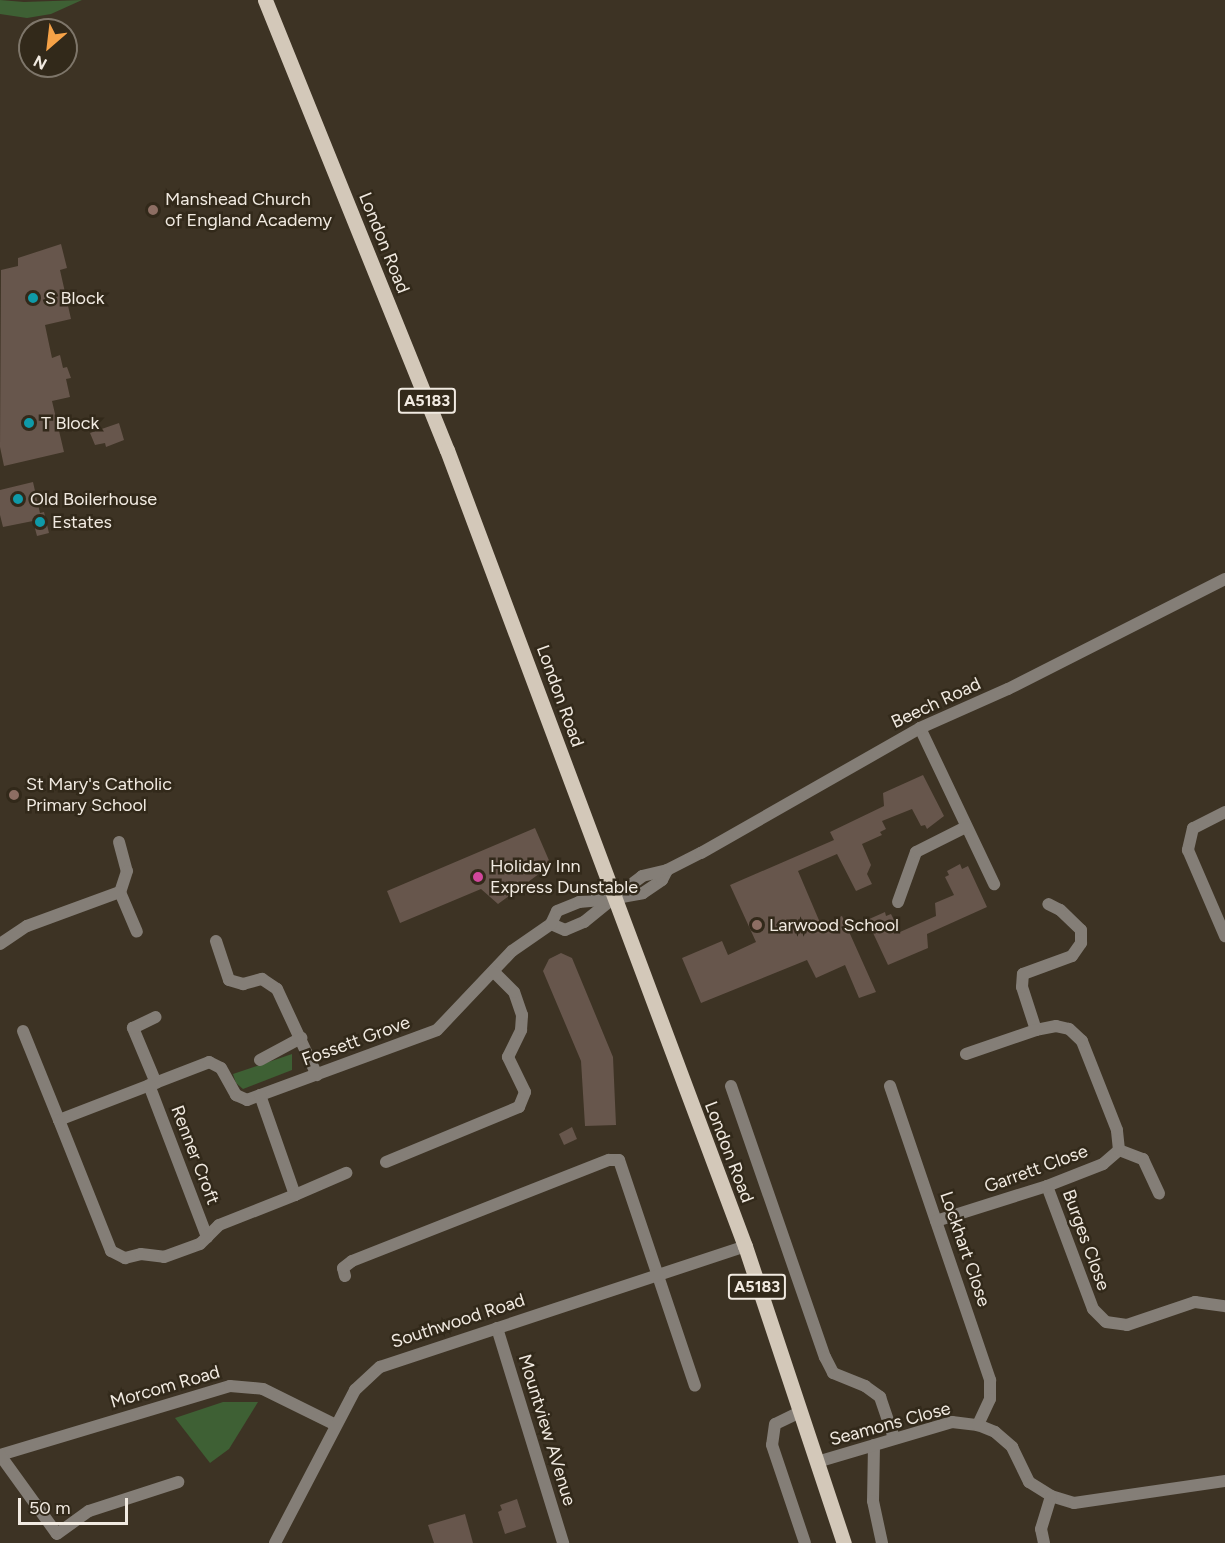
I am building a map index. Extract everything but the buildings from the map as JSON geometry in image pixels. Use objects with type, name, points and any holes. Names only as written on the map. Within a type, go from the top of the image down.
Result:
[{"type":"main road","name":"London Road","points":[[265,0],[447,450],[612,899],[745,1246],[798,1413],[844,1543]]},
{"type":"street","name":"Beech Road","points":[[612,899],[642,876],[667,870],[920,728],[1008,689],[1225,579]]},
{"type":"street","points":[[920,728],[994,884]]},
{"type":"street","points":[[1225,812],[1193,828],[1188,850],[1222,922],[1225,936]]},
{"type":"street","points":[[898,902],[916,852],[966,827]]},
{"type":"street","points":[[119,842],[127,871],[120,892],[137,932]]},
{"type":"street","points":[[0,944],[27,926],[120,892]]},
{"type":"street","name":"Fossett Grove","points":[[59,1120],[209,1062],[221,1068],[236,1095],[247,1100],[437,1030],[525,939],[551,924],[557,911],[579,902],[612,899]]},
{"type":"street","points":[[551,924],[565,930],[584,922],[612,899]]},
{"type":"street","points":[[1036,1030],[1022,987],[1023,974],[1072,956],[1081,943],[1081,930],[1060,910],[1048,904]]},
{"type":"street","points":[[216,941],[230,980],[243,984],[262,979],[271,983],[301,1038],[317,1075]]},
{"type":"street","points":[[386,1162],[519,1107],[525,1092],[508,1057],[519,1036],[521,1008],[514,992],[494,972]]},
{"type":"street","points":[[152,1084],[133,1028],[156,1017]]},
{"type":"street","points":[[966,1054],[1036,1030],[1063,1027],[1082,1041],[1117,1130],[1119,1150],[1143,1159],[1159,1193]]},
{"type":"street","points":[[23,1031],[111,1251],[125,1257],[141,1254],[164,1257],[207,1237],[219,1225],[295,1196],[346,1173]]},
{"type":"street","points":[[260,1060],[301,1038]]},
{"type":"street","name":"Renner Croft","points":[[152,1084],[207,1237]]},
{"type":"street","name":"London Road","points":[[731,1086],[825,1357],[833,1373],[865,1386],[880,1397],[894,1438]]},
{"type":"street","name":"Lockhart Close","points":[[890,1086],[990,1380],[990,1399],[978,1425]]},
{"type":"street","points":[[260,1095],[295,1196]]},
{"type":"street","name":"Garrett Close","points":[[936,1221],[1047,1186],[1102,1164],[1119,1150]]},
{"type":"street","points":[[345,1276],[344,1268],[352,1261],[609,1160],[619,1160],[624,1167],[654,1276],[694,1386]]},
{"type":"street","name":"Burges Close","points":[[1047,1186],[1093,1309],[1106,1322],[1126,1325],[1194,1302],[1225,1306]]},
{"type":"street","name":"Southwood Road","points":[[275,1543],[355,1390],[380,1367],[745,1246]]},
{"type":"street","name":"Mountview AVenue","points":[[497,1328],[563,1543]]},
{"type":"street","name":"Morcom Road","points":[[178,1482],[89,1511],[59,1538],[0,1455],[230,1386],[263,1389],[336,1425]]},
{"type":"street","points":[[798,1413],[775,1424],[772,1445],[805,1543]]},
{"type":"street","name":"Seamons Close","points":[[817,1462],[952,1422],[978,1425],[995,1432],[1012,1447],[1029,1482],[1051,1496],[1088,1503],[1225,1481]]},
{"type":"street","points":[[874,1445],[873,1501],[882,1543]]},
{"type":"street","points":[[1044,1543],[1041,1529],[1051,1496]]},
{"type":"green space","points":[[0,0],[24,2],[82,0],[51,14],[27,18],[0,14]]},
{"type":"green space","points":[[292,1054],[292,1070],[243,1089],[236,1083],[233,1074]]},
{"type":"green space","points":[[223,1402],[258,1402],[229,1449],[210,1463],[175,1418]]},
{"type":"place","name":"Manshead Church of England Academy","points":[[153,210]]},
{"type":"place","name":"S Block","points":[[33,298]]},
{"type":"place","name":"T Block","points":[[29,423]]},
{"type":"place","name":"Old Boilerhouse","points":[[18,499]]},
{"type":"place","name":"Estates","points":[[40,522]]},
{"type":"place","name":"St Mary's Catholic Primary School","points":[[14,795]]},
{"type":"place","name":"Holiday Inn Express Dunstable","points":[[478,877]]},
{"type":"place","name":"Larwood School","points":[[757,925]]}]
